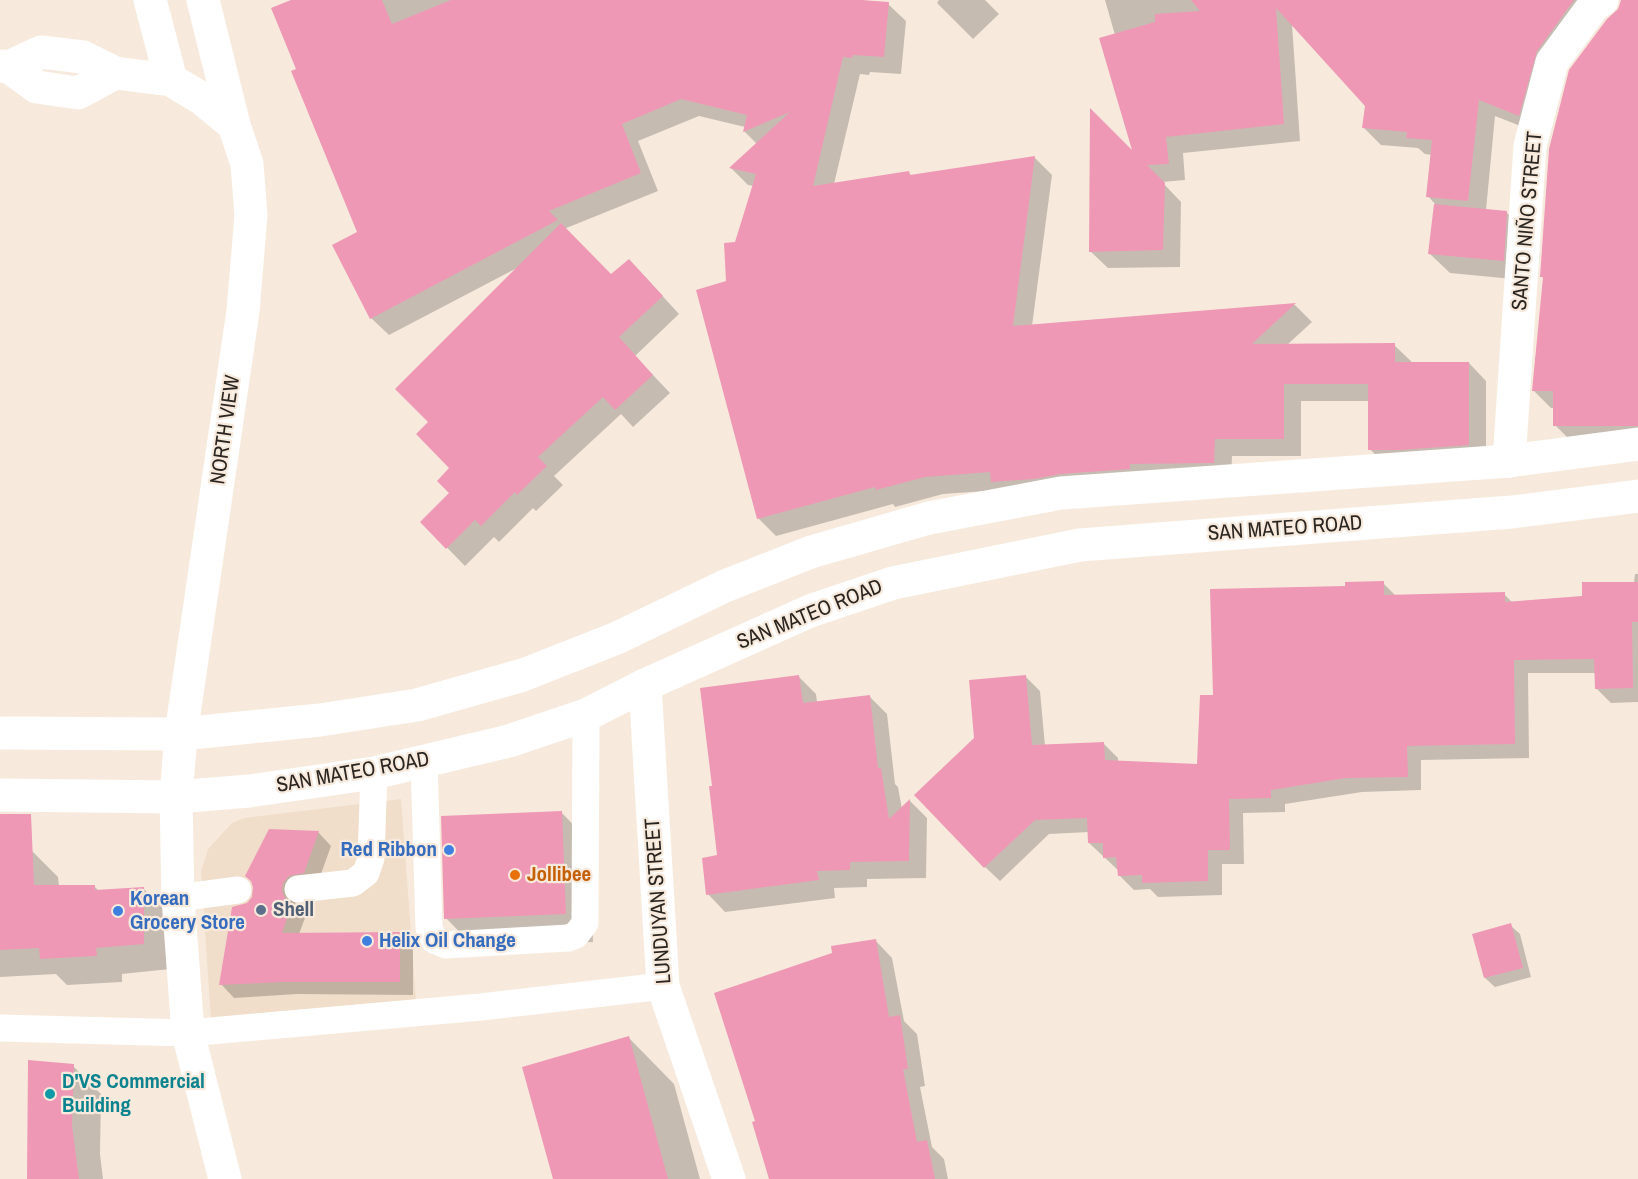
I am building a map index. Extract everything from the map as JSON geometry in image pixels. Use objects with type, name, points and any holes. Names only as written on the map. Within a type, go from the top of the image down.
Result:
[{"type":"main road","points":[[150,0],[171,80]]},
{"type":"main road","name":"NORTH VIEW","points":[[203,0],[234,125],[247,164],[251,215],[243,311],[181,734],[176,797],[178,898],[188,1033],[225,1179]]},
{"type":"main road","name":"SANTO NIÑO STREET","points":[[1509,461],[1530,146],[1552,62],[1594,5],[1602,0]]},
{"type":"main road","points":[[5,67],[37,87],[78,93],[116,73],[171,80],[201,98],[234,125]]},
{"type":"main road","points":[[0,733],[181,734],[320,720],[417,705],[524,675],[617,638],[725,586],[811,552],[929,519],[1061,493],[1509,461],[1638,444]]},
{"type":"main road","name":"SAN MATEO ROAD","points":[[0,795],[176,797],[249,791],[374,773],[509,741],[586,715],[810,610],[893,583],[1080,545],[1512,512],[1638,496]]},
{"type":"main road","name":"LUNDUYAN STREET","points":[[645,686],[663,986],[729,1179]]},
{"type":"lane","points":[[424,761],[429,928],[434,940],[446,945],[568,938],[576,935],[585,923],[586,715]]},
{"type":"lane","points":[[298,889],[353,883],[366,873],[371,858],[374,773]]},
{"type":"lane","points":[[178,898],[238,890]]},
{"type":"lane","points":[[0,1028],[188,1033],[481,1007],[663,986]]},
{"type":"shaded area","points":[[401,799],[416,1000],[211,1020],[201,872],[208,849],[232,823],[244,818]]},
{"type":"building","points":[[291,0],[382,0],[392,24],[451,0],[861,0],[889,2],[884,57],[853,55],[852,58],[843,57],[813,186],[909,171],[910,175],[1035,156],[1013,326],[1296,303],[1252,344],[1395,343],[1395,362],[1469,362],[1469,445],[1368,450],[1368,384],[1284,384],[1284,439],[1215,439],[1214,463],[1130,464],[1130,469],[991,482],[990,472],[925,477],[876,490],[875,487],[757,519],[696,290],[726,281],[724,243],[735,242],[756,174],[729,168],[790,112],[743,132],[747,115],[681,99],[622,124],[641,173],[549,211],[558,220],[370,319],[332,245],[357,232],[291,71],[296,69],[271,8]]},
{"type":"building","points":[[1191,0],[1574,0],[1537,51],[1519,116],[1479,100],[1468,201],[1426,197],[1432,140],[1406,138],[1407,132],[1362,128],[1365,106],[1276,8],[1284,124],[1166,137],[1169,164],[1147,165],[1165,183],[1163,250],[1089,252],[1090,108],[1132,150],[1099,38],[1155,22],[1155,14],[1200,11]]},
{"type":"building","points":[[1621,0],[1638,0],[1638,426],[1553,426],[1553,391],[1532,391],[1543,277],[1540,277],[1549,149],[1569,70],[1607,19],[1618,9]]},
{"type":"building","points":[[1434,204],[1507,211],[1504,261],[1428,254]]},
{"type":"building","points":[[561,223],[611,274],[629,259],[663,296],[619,337],[653,375],[615,410],[603,397],[538,457],[547,466],[517,495],[515,492],[481,526],[475,520],[446,549],[420,522],[449,493],[437,481],[449,468],[416,434],[428,422],[395,389]]},
{"type":"building","points":[[1384,581],[1384,595],[1505,592],[1505,602],[1582,596],[1582,582],[1638,582],[1638,622],[1632,622],[1633,688],[1595,689],[1594,659],[1514,660],[1515,744],[1407,746],[1408,777],[1346,778],[1271,790],[1271,798],[1229,799],[1230,850],[1208,850],[1208,881],[1142,883],[1142,875],[1118,876],[1116,857],[1103,858],[1103,843],[1088,843],[1087,818],[1035,820],[984,868],[914,795],[974,738],[969,680],[1026,675],[1032,745],[1104,742],[1105,760],[1197,764],[1200,695],[1213,695],[1210,589],[1345,586],[1345,582]]},
{"type":"building","points":[[799,675],[803,703],[870,695],[878,768],[881,768],[889,819],[910,799],[909,861],[850,862],[850,870],[817,871],[819,880],[706,895],[702,858],[717,855],[709,786],[712,786],[700,688]]},
{"type":"building","points":[[562,811],[566,914],[444,919],[441,816]]},
{"type":"building","points":[[0,814],[31,814],[34,885],[95,885],[95,890],[144,887],[144,944],[96,948],[97,956],[40,959],[39,948],[0,950]]},
{"type":"building","points":[[269,829],[319,831],[304,873],[289,876],[283,883],[282,891],[285,898],[292,904],[282,933],[400,932],[400,982],[283,982],[219,985],[232,907],[247,903],[252,897],[251,881],[245,876]]},
{"type":"building","points":[[1511,923],[1523,968],[1484,978],[1472,934]]},
{"type":"building","points":[[876,939],[889,1017],[900,1015],[908,1069],[903,1069],[917,1142],[927,1140],[935,1179],[769,1179],[752,1122],[755,1121],[714,993],[832,953],[831,946]]},
{"type":"building","points":[[629,1036],[668,1179],[553,1179],[522,1067]]},
{"type":"building","name":"D'VS Commercial Building","points":[[28,1060],[74,1064],[72,1125],[79,1179],[27,1179]]},
{"type":"place","name":"Red Ribbon","points":[[449,850]]},
{"type":"place","name":"Jollibee","points":[[515,875]]},
{"type":"place","name":"Shell","points":[[261,910]]},
{"type":"place","name":"Korean Grocery Store","points":[[118,911]]},
{"type":"place","name":"Helix Oil Change","points":[[367,941]]},
{"type":"place","name":"D'VS Commercial Building","points":[[50,1094]]}]
